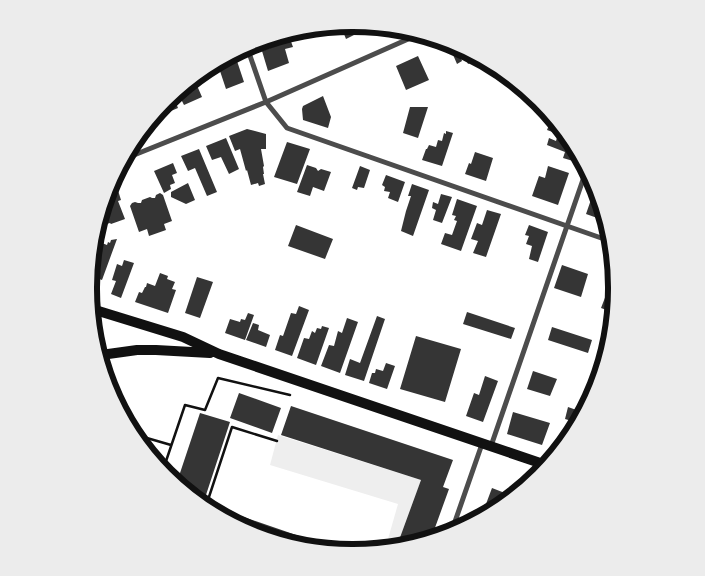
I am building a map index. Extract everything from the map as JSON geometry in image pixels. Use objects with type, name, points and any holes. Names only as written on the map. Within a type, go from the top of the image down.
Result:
[{"type":"main road","points":[[98,311],[183,337],[219,354],[539,463]]},
{"type":"main road","points":[[106,354],[137,350],[196,351],[219,354]]},
{"type":"street","points":[[135,154],[266,102],[409,39]]},
{"type":"street","points":[[250,54],[266,102],[287,128],[603,239]]},
{"type":"street","points":[[456,522],[487,445],[568,226],[584,178]]},
{"type":"path","points":[[166,462],[185,405],[205,410],[218,378],[290,395]]},
{"type":"path","points":[[209,498],[232,427],[277,441]]},
{"type":"path","points":[[145,438],[171,445]]},
{"type":"shaded area","points":[[278,435],[421,480],[399,539],[387,541],[398,504],[270,465]]},
{"type":"building","points":[[355,32],[356,34],[346,39],[343,33]]},
{"type":"building","points":[[290,40],[293,47],[285,49],[289,63],[268,71],[262,51]]},
{"type":"building","points":[[452,53],[463,58],[461,58],[462,61],[457,64]]},
{"type":"building","points":[[418,56],[429,80],[406,90],[396,66]]},
{"type":"building","points":[[237,60],[244,82],[226,89],[220,70]]},
{"type":"building","points":[[197,85],[202,97],[184,105],[181,99]]},
{"type":"building","points":[[323,96],[331,117],[328,128],[303,120],[303,106]]},
{"type":"building","points":[[176,103],[178,108],[167,113]]},
{"type":"building","points":[[410,107],[428,107],[418,138],[403,133]]},
{"type":"building","points":[[549,125],[556,133],[547,130]]},
{"type":"building","points":[[247,129],[266,134],[266,149],[261,149],[265,184],[259,186],[258,183],[251,185],[240,149],[235,151],[229,136]]},
{"type":"building","points":[[446,131],[453,133],[442,166],[422,160],[429,145],[436,147],[438,140],[442,141]]},
{"type":"building","points":[[558,136],[573,161],[563,158],[565,152],[547,145],[549,138],[556,141]]},
{"type":"building","points":[[226,138],[239,169],[229,174],[221,157],[212,160],[206,146]]},
{"type":"building","points":[[287,142],[310,149],[297,184],[274,177]]},
{"type":"building","points":[[199,149],[217,192],[207,196],[195,168],[188,171],[181,156]]},
{"type":"building","points":[[475,152],[493,158],[486,181],[465,174]]},
{"type":"building","points":[[173,163],[177,173],[172,175],[175,183],[170,185],[171,189],[164,193],[154,171]]},
{"type":"building","points":[[307,165],[316,168],[318,171],[321,169],[331,172],[324,191],[313,187],[310,196],[297,192]]},
{"type":"building","points":[[360,166],[370,170],[364,188],[358,187],[357,190],[352,188]]},
{"type":"building","points":[[548,166],[569,173],[558,205],[532,196],[539,176],[545,178]]},
{"type":"building","points":[[386,175],[405,182],[398,202],[388,198],[390,192],[384,191],[385,187],[382,185]]},
{"type":"building","points":[[188,183],[195,200],[186,204],[171,197],[171,192]]},
{"type":"building","points":[[412,184],[429,190],[413,236],[401,231],[411,196],[408,196]]},
{"type":"building","points":[[117,188],[121,200],[118,201],[125,219],[105,224]]},
{"type":"building","points":[[160,193],[163,195],[172,221],[164,224],[166,230],[149,236],[147,229],[139,232],[130,206],[132,203],[141,203],[142,200],[150,197],[155,198]]},
{"type":"building","points":[[441,194],[452,197],[442,223],[433,220],[436,210],[432,208],[433,202],[438,204]]},
{"type":"building","points":[[592,198],[598,218],[586,214]]},
{"type":"building","points":[[457,199],[477,206],[461,251],[441,244],[445,233],[452,235],[457,221],[454,220],[456,216],[452,215]]},
{"type":"building","points":[[487,210],[501,214],[486,257],[473,253],[478,241],[471,239],[477,223],[482,225]]},
{"type":"building","points":[[296,225],[333,239],[325,259],[288,246]]},
{"type":"building","points":[[529,225],[548,232],[538,262],[529,259],[532,246],[526,244],[529,236],[525,235]]},
{"type":"building","points":[[117,239],[102,280],[98,278],[101,243],[107,245],[111,240]]},
{"type":"building","points":[[124,260],[134,263],[121,298],[111,294],[116,281],[112,280],[117,264],[122,266]]},
{"type":"building","points":[[562,265],[588,274],[581,297],[554,288]]},
{"type":"building","points":[[160,273],[168,276],[167,279],[175,282],[172,289],[176,290],[168,313],[135,302],[139,292],[142,293],[147,283],[155,286]]},
{"type":"building","points":[[197,277],[213,282],[200,318],[185,313]]},
{"type":"building","points":[[608,290],[607,310],[601,308]]},
{"type":"building","points":[[299,306],[309,310],[292,356],[275,350],[280,335],[283,336],[291,313],[296,314]]},
{"type":"building","points":[[467,312],[515,328],[511,339],[463,324]]},
{"type":"building","points":[[248,313],[254,315],[245,340],[225,333],[230,319],[240,322],[241,319],[245,320]]},
{"type":"building","points":[[377,316],[385,319],[364,381],[345,375],[350,359],[360,363]]},
{"type":"building","points":[[347,318],[358,322],[340,373],[321,366],[329,345],[334,346],[338,331],[342,333]]},
{"type":"building","points":[[253,323],[259,325],[258,330],[270,335],[266,347],[246,340]]},
{"type":"building","points":[[322,326],[329,328],[316,365],[297,358],[304,338],[309,339],[312,331],[315,333],[317,328],[321,329]]},
{"type":"building","points":[[552,327],[592,340],[588,353],[548,340]]},
{"type":"building","points":[[416,336],[461,349],[445,402],[400,389]]},
{"type":"building","points":[[386,363],[395,366],[387,389],[369,383],[372,373],[375,373],[376,369],[383,371]]},
{"type":"building","points":[[533,371],[557,379],[550,396],[527,389]]},
{"type":"building","points":[[485,376],[498,381],[483,422],[466,416],[474,393],[479,395]]},
{"type":"building","points":[[239,393],[281,408],[272,433],[230,418]]},
{"type":"building","points":[[291,406],[453,460],[443,487],[449,489],[434,530],[399,539],[421,480],[281,435]]},
{"type":"building","points":[[568,407],[577,410],[571,421],[565,419]]},
{"type":"building","points":[[513,412],[550,423],[542,445],[507,434]]},
{"type":"building","points":[[200,413],[230,422],[205,496],[179,476]]},
{"type":"building","points":[[492,488],[505,493],[494,500],[485,506]]},
{"type":"building","points":[[231,513],[311,540],[270,530]]}]
